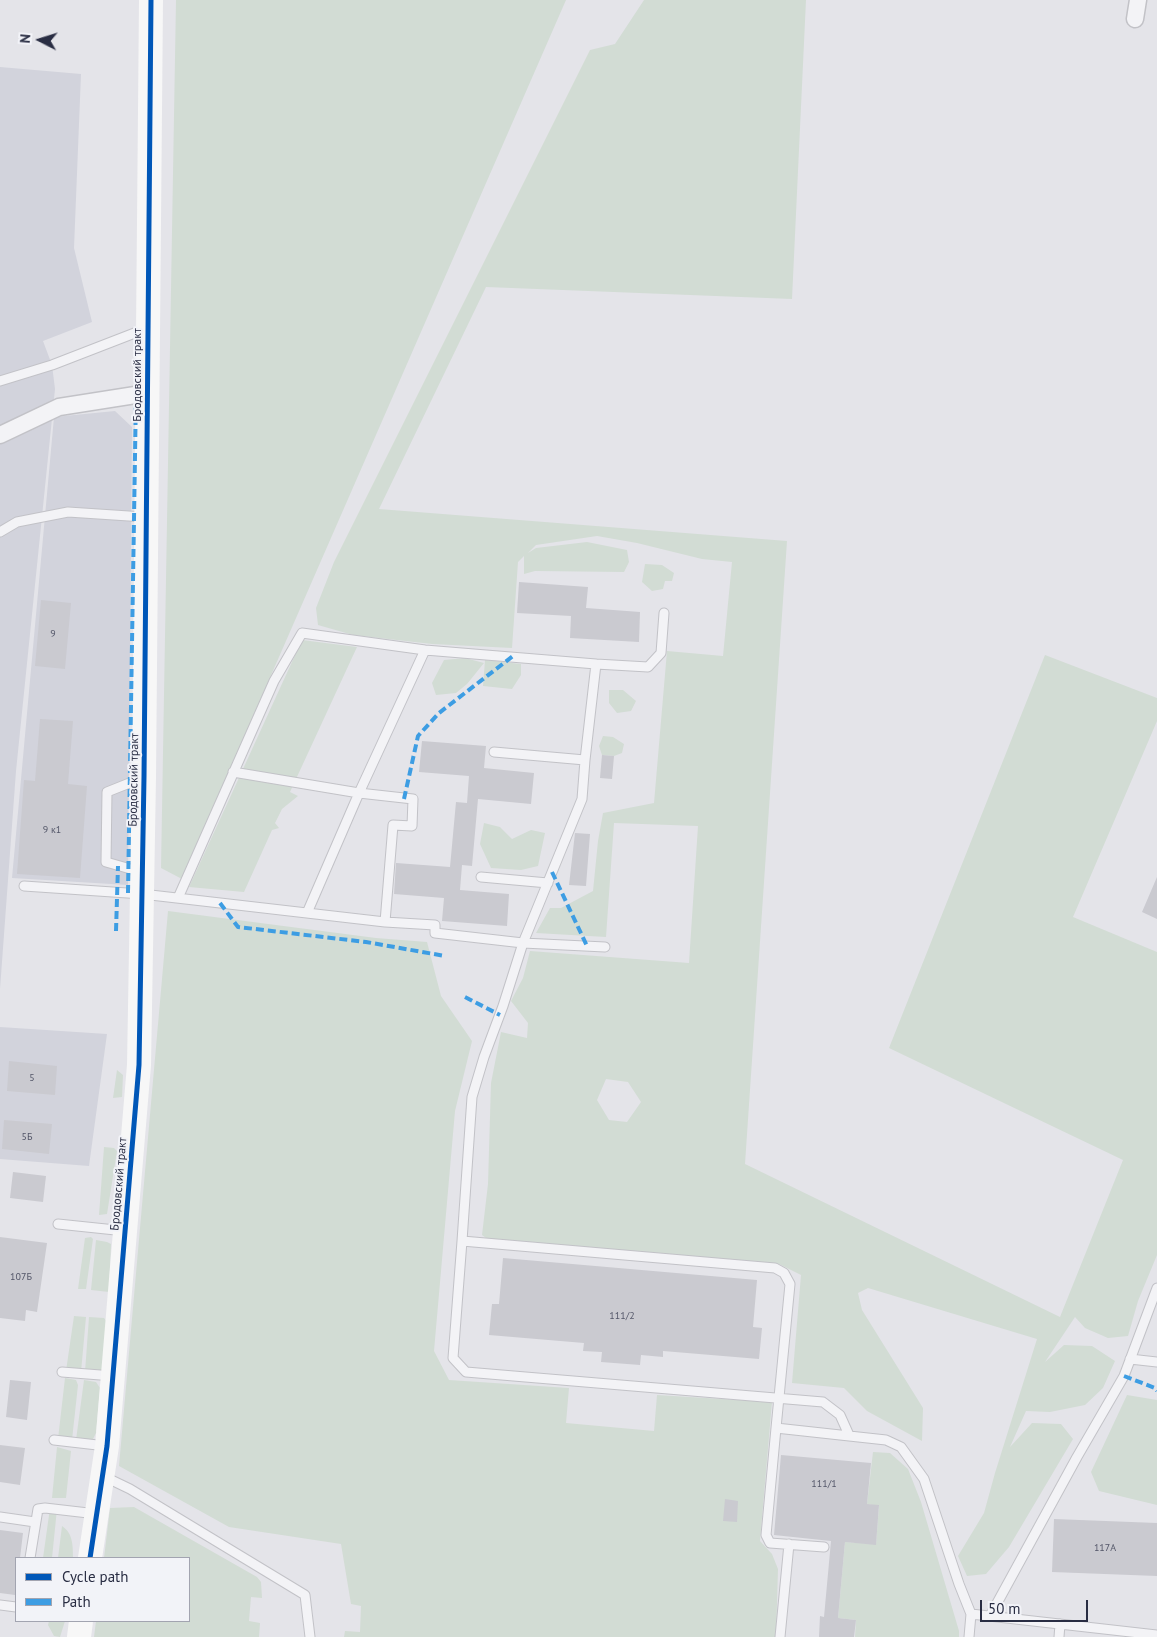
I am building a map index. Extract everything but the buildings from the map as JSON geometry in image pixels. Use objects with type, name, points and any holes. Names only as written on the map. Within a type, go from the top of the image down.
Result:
[{"type":"street","name":"Бродовский тракт","points":[[90,1557],[107,1446],[138,1065],[144,777],[151,0]]},
{"type":"street","points":[[1135,19],[1138,0]]},
{"type":"street","points":[[0,435],[58,408],[148,393]]},
{"type":"street","points":[[79,1637],[82,1622]]},
{"type":"lane","points":[[0,381],[52,366],[148,328]]},
{"type":"lane","points":[[0,532],[17,522],[68,512],[147,517]]},
{"type":"lane","points":[[178,898],[274,681],[302,633],[424,650],[648,667],[660,653],[664,613]]},
{"type":"lane","points":[[307,913],[424,650]]},
{"type":"lane","points":[[596,664],[582,799],[523,942],[504,1006],[484,1057],[472,1097],[452,1358],[466,1372],[823,1402],[840,1415],[849,1435]]},
{"type":"lane","points":[[494,752],[585,760]]},
{"type":"lane","points":[[234,772],[359,793],[413,799],[412,826],[393,824],[385,922]]},
{"type":"lane","points":[[144,777],[107,792],[106,862],[142,883],[178,898],[385,922],[435,925],[435,933],[523,942],[605,947]]},
{"type":"lane","points":[[481,877],[548,883]]},
{"type":"lane","points":[[24,886],[142,883]]},
{"type":"lane","points":[[58,1224],[125,1231]]},
{"type":"lane","points":[[462,1241],[775,1268],[784,1273],[790,1284],[766,1535],[770,1543],[824,1547]]},
{"type":"lane","points":[[990,1616],[1076,1457],[1124,1376],[1157,1288]]},
{"type":"lane","points":[[1130,1359],[1157,1362]]},
{"type":"lane","points":[[62,1372],[113,1376]]},
{"type":"lane","points":[[776,1428],[886,1440],[901,1447],[924,1479],[971,1614],[969,1637]]},
{"type":"lane","points":[[54,1440],[107,1446]]},
{"type":"lane","points":[[102,1475],[130,1489],[305,1595],[310,1637]]},
{"type":"lane","points":[[30,1557],[35,1522],[38,1510],[41,1508],[97,1514]]},
{"type":"lane","points":[[0,1517],[35,1522]]},
{"type":"lane","points":[[780,1637],[788,1544]]},
{"type":"lane","points":[[0,1605],[15,1607]]},
{"type":"lane","points":[[971,1614],[1060,1624],[1102,1633],[1157,1635]]},
{"type":"lane","points":[[1059,1637],[1060,1624]]},
{"type":"shaded area","points":[[176,0],[566,0],[182,879],[161,868]]},
{"type":"shaded area","points":[[644,0],[806,0],[792,299],[486,287],[379,509],[787,541],[745,1164],[1060,1317],[1123,1160],[889,1048],[1045,655],[1157,698],[1157,721],[1073,917],[1157,952],[1157,1255],[1138,1301],[1128,1336],[1108,1338],[1085,1328],[1075,1317],[1045,1362],[1064,1345],[1092,1346],[1115,1361],[1103,1388],[1085,1405],[1050,1412],[1026,1411],[1010,1447],[1032,1423],[1061,1424],[1073,1439],[1009,1547],[986,1574],[967,1576],[958,1556],[984,1513],[1037,1339],[868,1288],[858,1293],[862,1310],[923,1408],[922,1441],[867,1411],[844,1388],[792,1383],[801,1275],[779,1264],[490,1241],[482,1235],[488,1184],[491,1083],[501,1032],[527,1038],[528,1023],[511,1001],[523,978],[530,951],[689,963],[698,826],[614,823],[606,937],[536,933],[550,908],[561,908],[593,891],[603,813],[654,803],[667,651],[723,656],[732,562],[702,559],[637,543],[597,536],[536,545],[528,553],[536,548],[587,542],[627,550],[629,562],[624,572],[535,571],[524,574],[524,556],[518,562],[512,648],[432,644],[353,635],[318,625],[316,608],[334,562],[590,50],[615,44]],"holes":[[[606,1079],[628,1082],[641,1102],[627,1122],[609,1120],[597,1100]]]},
{"type":"shaded area","points":[[0,67],[81,74],[74,248],[92,322],[43,341],[52,365],[55,389],[16,771],[0,989]]},
{"type":"shaded area","points":[[115,411],[132,427],[128,885],[12,878],[54,417]]},
{"type":"shaded area","points":[[645,564],[662,565],[674,573],[672,581],[665,581],[663,589],[652,591],[642,582]]},
{"type":"shaded area","points":[[302,640],[357,647],[290,792],[298,796],[282,809],[275,823],[279,828],[272,830],[244,892],[189,887]]},
{"type":"shaded area","points":[[465,658],[484,663],[467,684],[456,693],[436,695],[432,683],[444,660]]},
{"type":"shaded area","points":[[485,660],[521,664],[521,675],[512,689],[483,686]]},
{"type":"shaded area","points":[[609,690],[623,690],[636,701],[631,711],[617,713],[609,703]]},
{"type":"shaded area","points":[[603,736],[613,737],[624,744],[622,753],[614,756],[602,755],[599,746]]},
{"type":"shaded area","points":[[484,823],[500,827],[512,839],[531,830],[545,833],[538,866],[521,870],[491,868],[480,844]]},
{"type":"shaded area","points":[[168,911],[376,938],[427,942],[441,996],[472,1041],[455,1111],[434,1351],[449,1380],[569,1388],[566,1423],[654,1431],[657,1395],[772,1402],[760,1541],[772,1554],[778,1569],[776,1637],[344,1637],[345,1631],[360,1632],[361,1606],[351,1604],[341,1544],[229,1527],[119,1466]]},
{"type":"shaded area","points":[[0,1027],[107,1034],[89,1166],[0,1159]]},
{"type":"shaded area","points":[[117,1070],[123,1075],[122,1097],[113,1098]]},
{"type":"shaded area","points":[[104,1147],[114,1148],[117,1151],[107,1214],[99,1215]]},
{"type":"shaded area","points":[[91,1237],[93,1239],[86,1289],[78,1289],[85,1238]]},
{"type":"shaded area","points":[[96,1240],[111,1244],[109,1292],[91,1290]]},
{"type":"shaded area","points":[[74,1316],[86,1317],[81,1372],[66,1371]]},
{"type":"shaded area","points":[[89,1317],[104,1318],[107,1322],[102,1373],[85,1372]]},
{"type":"shaded area","points":[[65,1378],[76,1380],[78,1385],[72,1440],[58,1439]]},
{"type":"shaded area","points":[[84,1380],[96,1382],[100,1388],[96,1433],[92,1441],[76,1440]]},
{"type":"shaded area","points":[[1127,1395],[1157,1400],[1157,1505],[1099,1491],[1091,1472]]},
{"type":"shaded area","points":[[57,1447],[71,1451],[66,1498],[52,1498]]},
{"type":"shaded area","points":[[873,1452],[890,1453],[908,1469],[921,1502],[959,1631],[959,1637],[855,1637],[856,1620],[838,1618],[845,1542],[876,1544],[879,1506],[867,1504]]},
{"type":"shaded area","points":[[134,1507],[257,1577],[261,1582],[262,1598],[251,1597],[249,1621],[260,1623],[259,1637],[94,1637],[96,1622],[190,1622],[190,1557],[104,1557],[110,1508]]},
{"type":"shaded area","points":[[50,1508],[57,1509],[52,1557],[43,1557]]},
{"type":"shaded area","points":[[62,1526],[70,1536],[73,1557],[58,1557]]},
{"type":"shaded area","points":[[49,1622],[65,1622],[60,1637],[54,1636],[48,1625]]},
{"type":"marked path","points":[[128,893],[136,394]]},
{"type":"marked path","points":[[404,799],[418,736],[439,713],[513,656]]},
{"type":"marked path","points":[[116,931],[118,866]]},
{"type":"marked path","points":[[552,872],[587,946]]},
{"type":"marked path","points":[[220,903],[238,927],[366,942],[445,956]]},
{"type":"marked path","points":[[465,997],[500,1015]]},
{"type":"marked path","points":[[1124,1376],[1155,1388],[1157,1391]]},
{"type":"cycle path","points":[[90,1557],[107,1446],[139,1065],[144,777],[151,0]]}]
